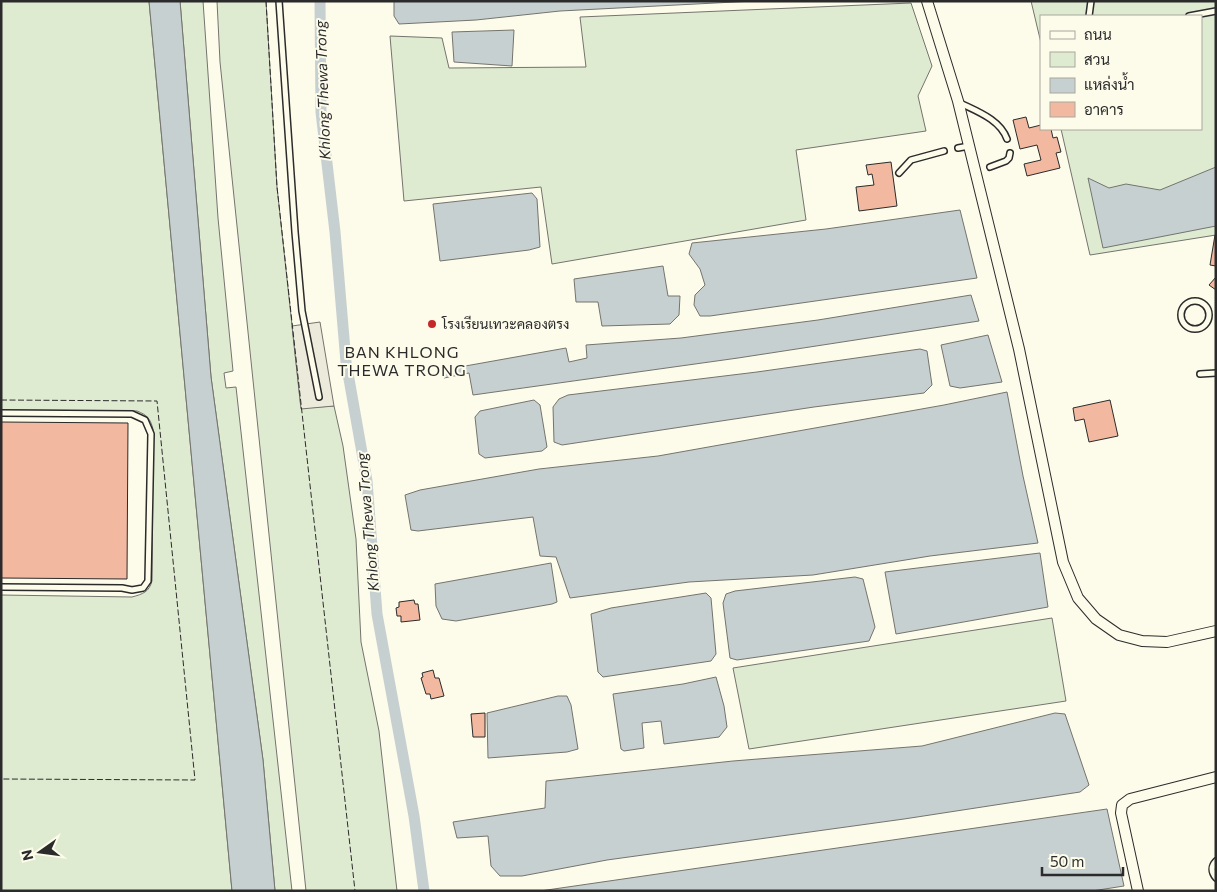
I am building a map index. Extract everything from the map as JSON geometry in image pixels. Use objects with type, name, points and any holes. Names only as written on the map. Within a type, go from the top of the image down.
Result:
[{"type":"street","points":[[927,1],[958,102],[1019,349],[1063,562],[1078,598],[1096,619],[1119,635],[1142,641],[1167,642],[1216,631]]},
{"type":"street","points":[[1138,891],[1120,813],[1122,805],[1130,798],[1216,777]]},
{"type":"lane","points":[[279,1],[294,232],[302,311],[319,397]]},
{"type":"lane","points":[[1089,15],[1091,1]]},
{"type":"lane","points":[[1194,15],[1216,10]]},
{"type":"lane","points":[[958,102],[997,122],[1007,139]]},
{"type":"lane","points":[[958,148],[969,146]]},
{"type":"lane","points":[[899,173],[911,160],[944,151]]},
{"type":"lane","points":[[990,167],[1006,161],[1010,158],[1010,153]]},
{"type":"lane","points":[[1209,316],[1205,324],[1197,329],[1188,327],[1182,320],[1184,307],[1196,301],[1204,304],[1209,316],[1216,320]]},
{"type":"lane","points":[[1200,374],[1216,373]]},
{"type":"lane","points":[[1,414],[132,414],[145,420],[151,434],[148,581],[143,588],[132,590],[122,588],[1,587]]},
{"type":"lane","points":[[1216,860],[1212,871],[1216,878]]},
{"type":"green space","points":[[1,1],[149,1],[232,891],[1,891],[1,595],[132,597],[142,594],[147,590],[152,581],[153,429],[148,417],[137,411],[1,410]]},
{"type":"green space","points":[[180,1],[203,1],[218,218],[233,371],[224,373],[226,388],[236,387],[292,891],[275,891],[263,760],[211,377]]},
{"type":"green space","points":[[217,1],[266,1],[277,187],[301,408],[334,406],[343,446],[356,539],[361,642],[379,731],[397,891],[306,891],[220,62]]},
{"type":"green space","points":[[1031,1],[1216,1],[1216,235],[1090,255],[1061,130],[1202,130],[1202,15],[1040,15],[1040,39]]},
{"type":"green space","points":[[911,3],[932,66],[918,96],[926,131],[796,150],[806,220],[552,264],[541,187],[404,201],[390,36],[442,38],[449,68],[586,67],[580,17]]},
{"type":"green space","points":[[1052,618],[1066,701],[749,749],[733,668]]},
{"type":"shaded area","points":[[320,322],[334,406],[301,409],[292,326]]},
{"type":"water","points":[[149,1],[180,1],[211,377],[263,760],[275,891],[232,891]]},
{"type":"water","points":[[394,1],[754,1],[560,11],[476,20],[399,24],[394,16]]},
{"type":"water","points":[[514,30],[512,66],[454,62],[452,32]]},
{"type":"water","points":[[1216,167],[1216,226],[1103,248],[1088,178],[1109,188],[1126,184],[1160,190]]},
{"type":"water","points":[[532,193],[537,199],[540,247],[440,261],[433,204]]},
{"type":"water","points":[[960,210],[977,278],[710,316],[700,316],[694,305],[695,295],[705,285],[700,269],[689,254],[692,243],[826,229]]},
{"type":"water","points":[[663,266],[668,296],[680,296],[679,315],[670,324],[602,326],[598,302],[576,302],[574,279]]},
{"type":"water","points":[[971,295],[979,321],[738,358],[473,395],[469,373],[444,378],[443,370],[566,348],[569,362],[587,358],[586,345],[681,338],[818,320]]},
{"type":"water","points":[[988,335],[1002,382],[960,388],[950,386],[941,345]]},
{"type":"water","points":[[920,349],[927,351],[932,385],[924,393],[814,407],[562,445],[554,442],[553,407],[559,399],[568,395],[757,372]]},
{"type":"water","points":[[1007,392],[1038,543],[930,556],[813,575],[689,582],[570,598],[556,557],[540,556],[533,517],[418,531],[411,530],[405,495],[420,490],[539,469],[658,456]]},
{"type":"water","points":[[534,400],[540,405],[547,447],[542,451],[485,458],[479,454],[475,417],[480,411]]},
{"type":"water","points":[[1040,553],[1048,607],[896,634],[885,572]]},
{"type":"water","points":[[551,563],[557,602],[552,604],[456,621],[442,619],[436,606],[435,584]]},
{"type":"water","points":[[855,577],[863,579],[875,627],[869,641],[737,660],[730,658],[723,603],[726,594],[735,591]]},
{"type":"water","points":[[706,593],[711,598],[716,654],[711,661],[603,677],[598,672],[591,614],[611,608]]},
{"type":"water","points":[[716,677],[724,706],[727,727],[719,737],[664,744],[661,721],[642,723],[644,748],[624,751],[621,749],[613,694],[683,684]]},
{"type":"water","points":[[558,696],[567,696],[571,705],[578,749],[567,752],[488,758],[487,713]]},
{"type":"water","points":[[1055,713],[1065,714],[1089,785],[1080,792],[904,819],[607,860],[522,876],[500,876],[491,866],[488,836],[457,838],[453,822],[545,808],[546,781],[733,761],[922,746]]},
{"type":"water","points":[[1107,809],[1124,886],[1092,891],[540,891]]},
{"type":"building","points":[[1026,117],[1029,128],[1040,125],[1040,130],[1051,130],[1053,138],[1057,137],[1061,152],[1056,153],[1060,168],[1027,176],[1024,164],[1041,160],[1037,145],[1020,149],[1013,120]]},
{"type":"building","points":[[891,162],[897,206],[859,211],[856,187],[874,185],[872,174],[868,175],[866,165]]},
{"type":"building","points":[[1216,235],[1216,266],[1210,265]]},
{"type":"building","points":[[1216,277],[1216,290],[1209,285]]},
{"type":"building","points":[[1110,400],[1118,436],[1089,442],[1084,419],[1075,421],[1073,408]]},
{"type":"building","points":[[1,422],[128,423],[127,579],[1,578]]},
{"type":"building","points":[[414,600],[415,604],[418,604],[420,620],[401,622],[401,616],[397,616],[396,608],[399,607],[399,602]]},
{"type":"building","points":[[433,670],[435,678],[439,678],[444,696],[431,699],[430,694],[426,694],[421,678],[423,677],[422,673]]},
{"type":"building","points":[[485,713],[485,737],[473,737],[471,714]]},
{"type":"waterway","name":"Khlong Thewa Trong","points":[[320,1],[321,112],[335,232],[346,362],[367,481],[377,614],[414,816],[424,891]]},
{"type":"fence","points":[[266,1],[277,187],[355,891]]},
{"type":"fence","points":[[1,400],[157,401],[195,780],[1,779]]},
{"type":"place","name":"โรงเรียนเทวะคลองตรง","points":[[432,324]]},
{"type":"district","name":"BAN KHLONG THEWA TRONG","points":[[402,361]]}]
